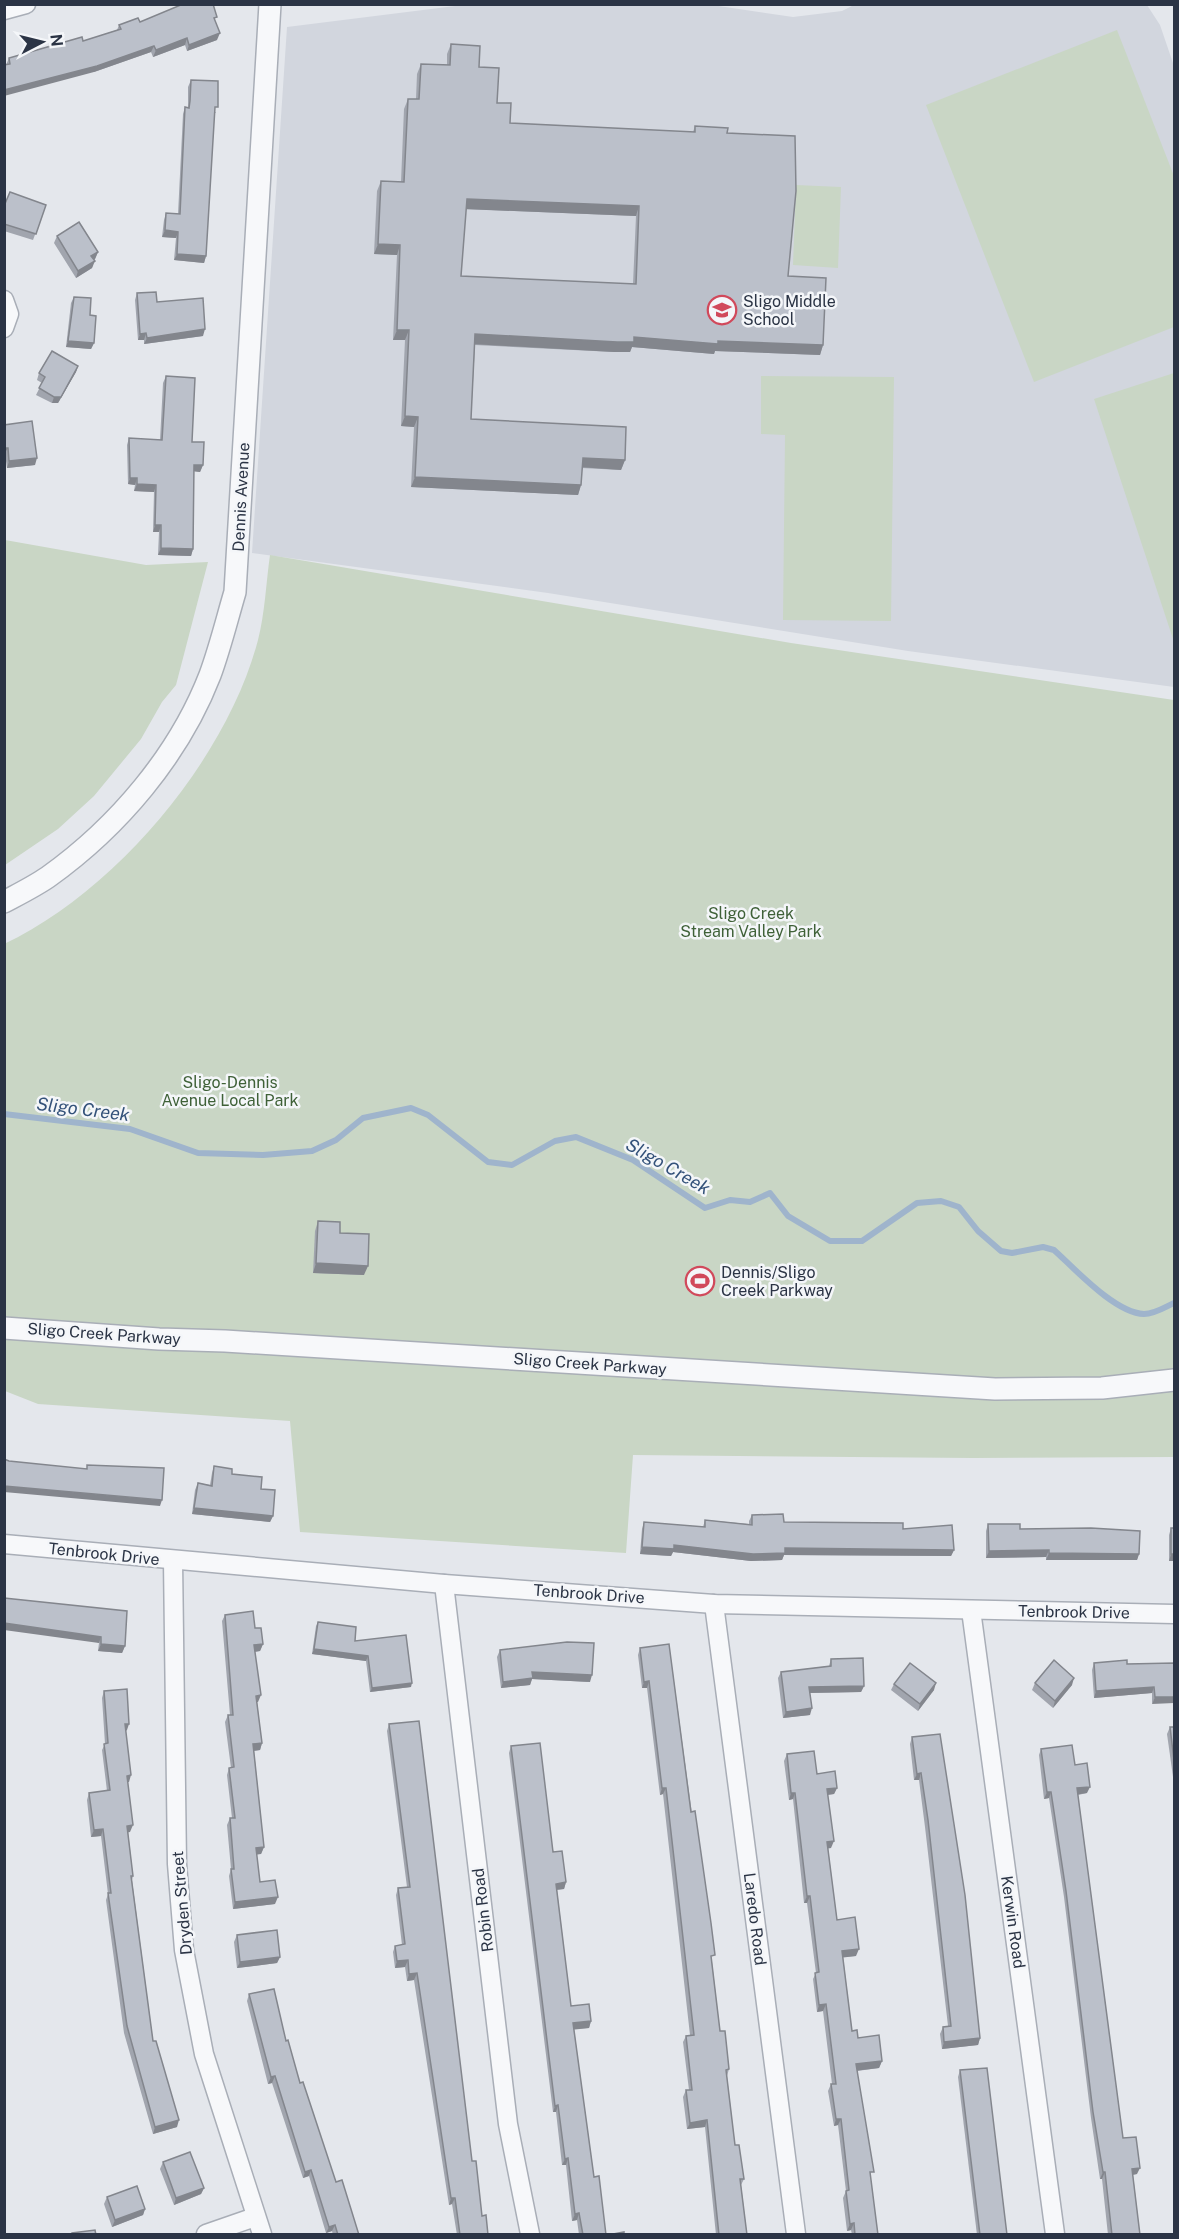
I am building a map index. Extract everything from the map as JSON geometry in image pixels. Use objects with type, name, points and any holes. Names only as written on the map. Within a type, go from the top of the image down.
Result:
[{"type":"street","points":[[4,10],[26,4]]},
{"type":"street","name":"Dennis Avenue","points":[[4,902],[47,878],[98,837],[147,783],[179,736],[209,676],[235,592],[270,4]]},
{"type":"street","points":[[4,300],[9,314],[4,328]]},
{"type":"street","name":"Sligo Creek Parkway","points":[[4,1328],[995,1389],[1102,1388],[1174,1380]]},
{"type":"street","name":"Tenbrook Drive","points":[[4,1544],[444,1584],[714,1604],[1174,1614]]},
{"type":"street","name":"Dryden Street","points":[[173,1561],[177,1864],[184,1950],[204,2054],[262,2235]]},
{"type":"street","name":"Robin Road","points":[[444,1584],[508,2124],[530,2235]]},
{"type":"street","name":"Laredo Road","points":[[714,1604],[796,2235]]},
{"type":"street","name":"Kerwin Road","points":[[971,1610],[1054,2235]]},
{"type":"street","points":[[207,2235],[255,2217]]},
{"type":"shaded area","name":"Sligo Middle School","points":[[471,4],[705,4],[793,17],[842,11],[856,4],[1147,5],[1160,25],[1174,66],[1174,687],[908,651],[548,593],[252,553],[287,27]]},
{"type":"green space","points":[[1117,30],[1174,176],[1174,327],[1034,382],[926,105]]},
{"type":"green space","points":[[796,185],[841,187],[838,268],[793,265]]},
{"type":"green space","points":[[1174,373],[1174,642],[1094,399]]},
{"type":"green space","points":[[761,376],[894,377],[891,621],[783,620],[785,435],[761,434]]},
{"type":"green space","points":[[5,540],[146,565],[208,562],[176,685],[162,702],[141,739],[94,796],[58,829],[5,865]]},
{"type":"green space","name":"Sligo Creek Stream Valley Park","points":[[270,555],[791,643],[1174,700],[1174,1457],[633,1455],[626,1553],[300,1532],[290,1421],[38,1404],[5,1391],[4,944],[46,921],[86,891],[125,856],[161,817],[193,775],[221,730],[243,685],[258,640]]},
{"type":"building","points":[[183,4],[213,4],[217,17],[214,18],[220,33],[189,45],[187,38],[156,50],[154,46],[97,66],[4,90],[4,65],[10,64],[9,58],[82,37],[83,41],[121,29],[119,25],[138,18],[140,22]]},
{"type":"building","points":[[451,44],[480,46],[479,67],[499,68],[497,103],[511,103],[510,123],[695,132],[695,126],[728,128],[727,133],[795,136],[796,191],[788,276],[826,278],[823,345],[718,341],[718,344],[634,337],[634,342],[617,342],[475,334],[471,419],[626,427],[625,460],[583,458],[581,485],[415,477],[418,417],[405,416],[409,330],[397,330],[400,245],[378,244],[381,181],[404,182],[408,99],[419,99],[421,64],[450,65]],"holes":[[[467,199],[639,206],[636,284],[461,276]]]},
{"type":"building","points":[[191,80],[218,81],[206,256],[177,254],[178,232],[165,230],[166,213],[180,214],[185,107],[189,108]]},
{"type":"building","points":[[10,192],[46,205],[36,234],[4,224],[4,206]]},
{"type":"building","points":[[79,222],[98,252],[91,256],[95,261],[78,271],[57,236]]},
{"type":"building","points":[[156,292],[157,302],[203,298],[205,329],[147,338],[146,333],[140,334],[137,293]]},
{"type":"building","points":[[74,297],[91,298],[90,315],[96,316],[94,343],[68,341]]},
{"type":"building","points":[[52,351],[78,366],[61,397],[54,397],[39,388],[45,377],[39,373]]},
{"type":"building","points":[[166,376],[195,378],[192,442],[204,442],[203,465],[194,465],[193,549],[161,548],[161,525],[155,525],[156,485],[137,484],[137,478],[130,478],[129,438],[162,440]]},
{"type":"building","points":[[32,421],[37,458],[9,461],[8,448],[4,448],[4,425]]},
{"type":"building","points":[[318,1221],[340,1222],[340,1233],[369,1234],[368,1266],[316,1263]]},
{"type":"building","points":[[4,1459],[87,1469],[87,1465],[164,1468],[162,1500],[4,1486]]},
{"type":"building","points":[[214,1466],[232,1469],[232,1474],[262,1477],[261,1489],[275,1490],[273,1516],[194,1508],[198,1483],[212,1486]]},
{"type":"building","points":[[783,1514],[784,1522],[903,1523],[903,1529],[952,1525],[954,1550],[785,1548],[785,1553],[753,1554],[674,1545],[674,1549],[642,1547],[644,1522],[705,1527],[705,1520],[752,1525],[752,1515]]},
{"type":"building","points":[[988,1524],[1020,1524],[1020,1529],[1091,1528],[1140,1531],[1139,1554],[1049,1553],[1049,1550],[989,1551]]},
{"type":"building","points":[[1171,1528],[1174,1528],[1174,1554],[1171,1554]]},
{"type":"building","points":[[4,1598],[127,1611],[125,1646],[101,1644],[101,1637],[4,1623]]},
{"type":"building","points":[[253,1611],[255,1628],[261,1628],[263,1644],[254,1645],[261,1695],[256,1696],[262,1743],[253,1744],[264,1847],[256,1848],[260,1882],[275,1880],[278,1897],[235,1902],[231,1869],[234,1869],[230,1818],[235,1818],[229,1768],[234,1767],[228,1715],[233,1715],[225,1615]]},
{"type":"building","points":[[318,1622],[356,1627],[355,1641],[406,1635],[412,1683],[372,1688],[368,1656],[314,1649]]},
{"type":"building","points":[[567,1642],[594,1643],[592,1675],[532,1672],[533,1678],[503,1682],[500,1650]]},
{"type":"building","points":[[669,1644],[691,1812],[695,1811],[711,1923],[715,1955],[711,1956],[720,2031],[725,2031],[729,2069],[726,2070],[735,2145],[739,2145],[744,2179],[740,2179],[747,2235],[719,2235],[707,2120],[690,2123],[686,2090],[692,2090],[686,2036],[694,2035],[666,1788],[662,1788],[649,1681],[644,1682],[640,1648]]},
{"type":"building","points":[[863,1658],[864,1686],[809,1687],[812,1708],[786,1712],[781,1672],[831,1666],[831,1659]]},
{"type":"building","points":[[1054,1660],[1074,1678],[1055,1701],[1035,1683]]},
{"type":"building","points":[[1127,1660],[1127,1664],[1174,1663],[1174,1697],[1155,1697],[1154,1687],[1096,1691],[1094,1663]]},
{"type":"building","points":[[910,1663],[936,1683],[920,1704],[894,1684]]},
{"type":"building","points":[[127,1689],[129,1724],[125,1724],[131,1775],[127,1776],[133,1825],[127,1826],[133,1876],[131,1876],[153,2041],[156,2041],[179,2120],[155,2127],[127,2026],[108,1893],[111,1893],[103,1829],[94,1830],[89,1793],[110,1790],[104,1744],[108,1743],[104,1691]]},
{"type":"building","points":[[419,1721],[472,2161],[476,2161],[482,2216],[486,2215],[488,2235],[460,2235],[455,2198],[451,2198],[417,1973],[409,1974],[408,1960],[397,1961],[395,1946],[405,1944],[398,1888],[410,1887],[389,1724]]},
{"type":"building","points":[[1170,1727],[1174,1727],[1174,1760]]},
{"type":"building","points":[[940,1734],[965,1895],[980,2038],[944,2042],[943,2027],[951,2026],[928,1820],[921,1773],[917,1774],[912,1737]]},
{"type":"building","points":[[540,1743],[553,1852],[562,1851],[566,1882],[556,1884],[571,2006],[589,2004],[591,2021],[573,2023],[594,2177],[599,2176],[606,2235],[583,2235],[579,2213],[575,2214],[568,2158],[565,2159],[558,2105],[555,2106],[511,1746]]},
{"type":"building","points":[[1072,1745],[1075,1765],[1087,1763],[1090,1787],[1077,1788],[1123,2138],[1136,2137],[1140,2168],[1132,2169],[1140,2235],[1112,2235],[1105,2172],[1103,2172],[1093,2112],[1066,1891],[1051,1792],[1047,1792],[1041,1749]]},
{"type":"building","points":[[814,1751],[817,1774],[835,1771],[837,1788],[827,1789],[834,1841],[827,1842],[837,1920],[855,1917],[859,1949],[842,1951],[852,2031],[857,2030],[858,2038],[879,2035],[882,2061],[856,2064],[874,2172],[870,2172],[878,2235],[855,2235],[854,2223],[850,2224],[846,2191],[849,2190],[841,2119],[836,2119],[831,2084],[836,2084],[826,2004],[819,2005],[815,1973],[819,1972],[810,1896],[807,1896],[795,1793],[791,1793],[787,1754]]},
{"type":"building","points":[[277,1930],[280,1957],[240,1962],[237,1935]]},
{"type":"building","points":[[274,1989],[286,2041],[288,2040],[300,2083],[303,2082],[336,2182],[342,2180],[359,2235],[338,2235],[335,2225],[329,2227],[311,2170],[305,2172],[275,2076],[271,2077],[249,1994]]},
{"type":"building","points":[[987,2068],[1007,2235],[980,2235],[960,2070]]},
{"type":"building","points":[[190,2152],[204,2188],[176,2198],[163,2162]]},
{"type":"building","points":[[137,2186],[145,2209],[115,2220],[107,2197]]},
{"type":"building","points":[[95,2230],[96,2235],[72,2235],[72,2233]]},
{"type":"building","points":[[624,2232],[624,2235],[608,2235]]},
{"type":"waterway","name":"Sligo Creek","points":[[4,1114],[130,1129],[198,1153],[263,1155],[312,1151],[336,1140],[363,1118],[411,1108],[428,1115],[488,1162],[512,1165],[555,1141],[576,1137],[633,1160],[705,1208],[730,1200],[750,1202],[770,1193],[788,1216],[830,1241],[862,1241],[917,1203],[941,1201],[959,1207],[978,1231],[1001,1251],[1012,1253],[1043,1247],[1054,1250],[1096,1289],[1133,1312],[1148,1314],[1174,1303]]},
{"type":"place","name":"Sligo Middle School","points":[[722,310]]},
{"type":"place","name":"Dennis/Sligo Creek Parkway","points":[[700,1281]]},
{"type":"park label","name":"Sligo-Dennis Avenue Local Park","points":[[230,1091]]}]
